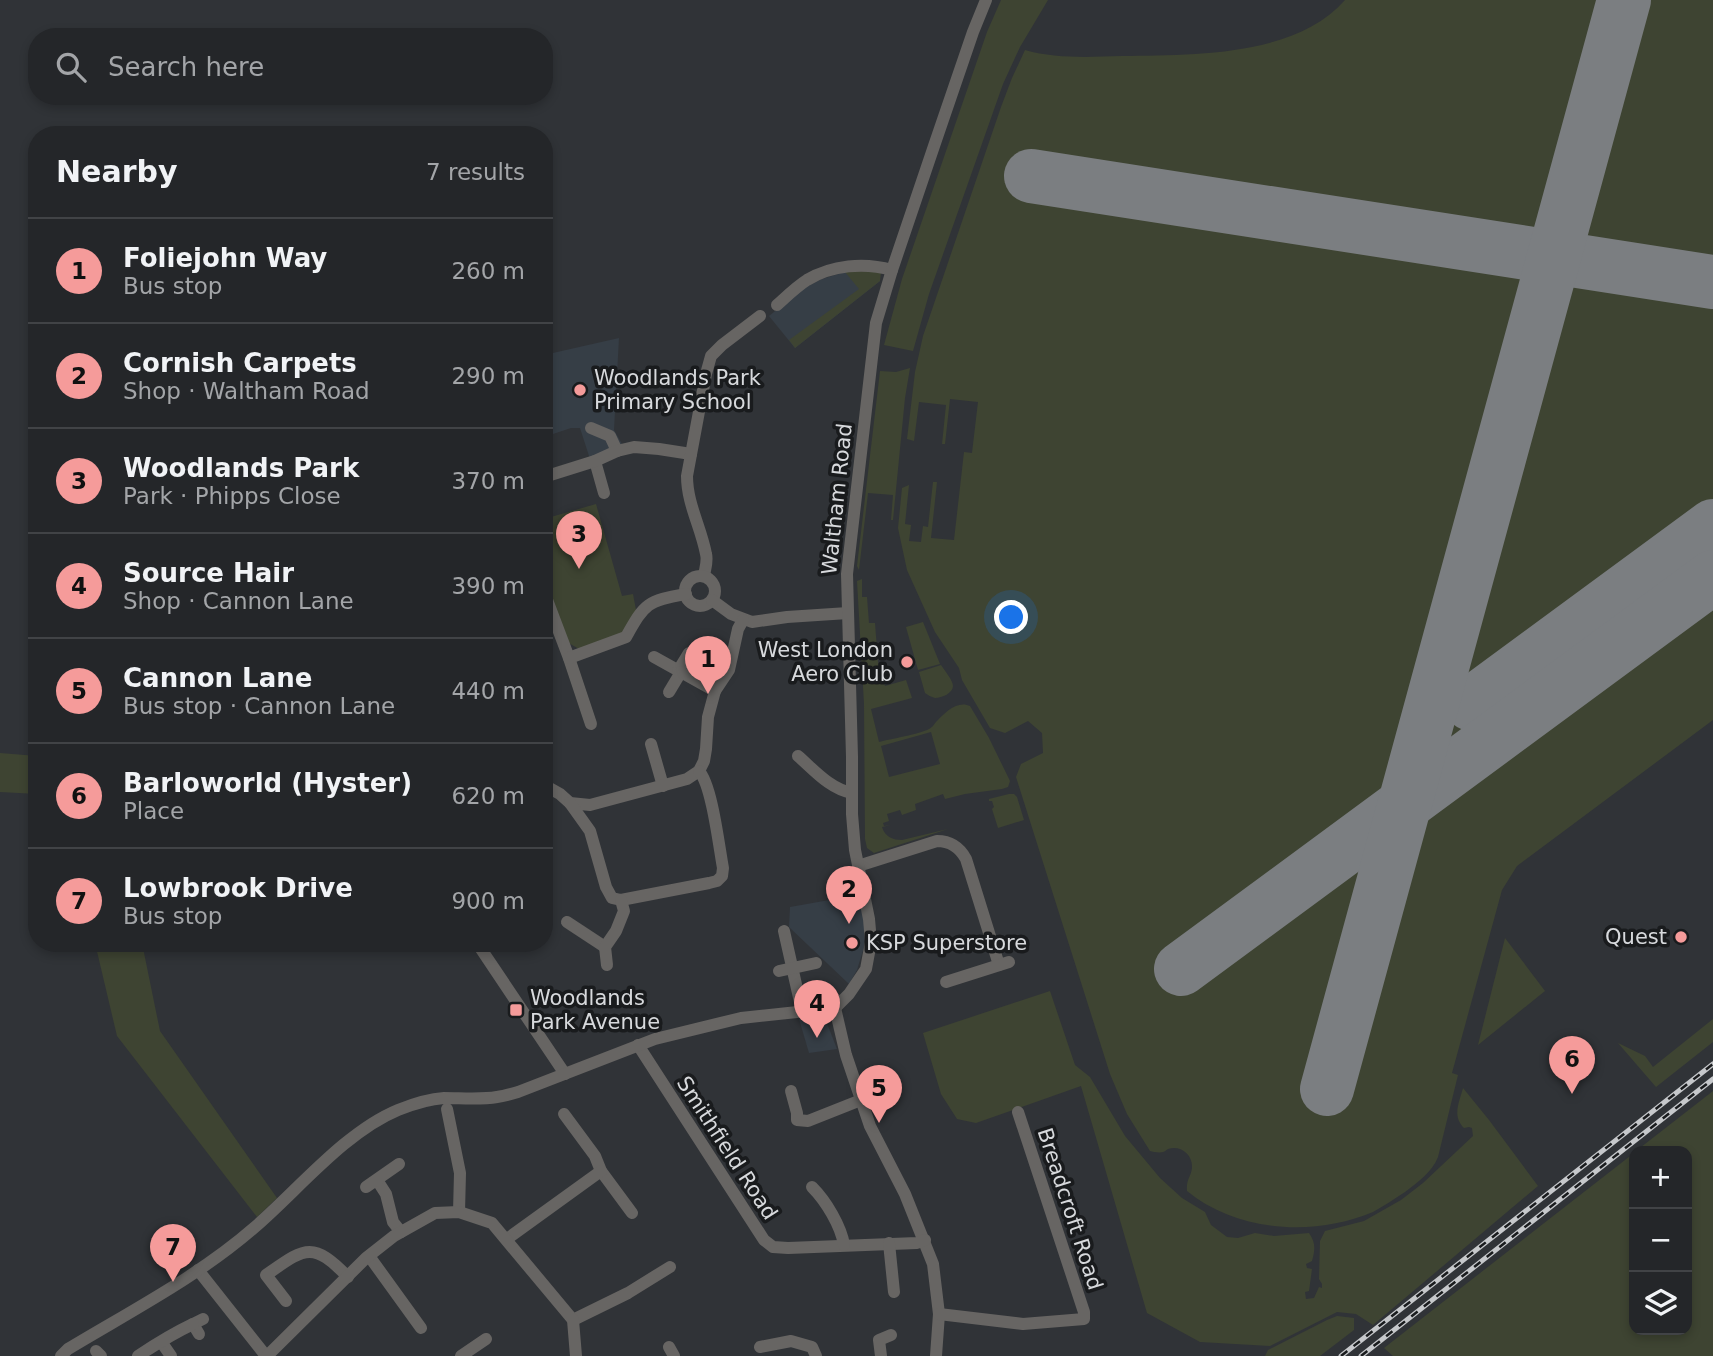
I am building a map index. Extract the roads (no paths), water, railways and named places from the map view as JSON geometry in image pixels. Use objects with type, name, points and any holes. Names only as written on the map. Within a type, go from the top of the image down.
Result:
[{"type":"street","name":"Waltham Road","points":[[835,1008],[849,994],[866,969],[871,942],[858,866],[852,793],[847,573],[876,323],[966,51],[986,0]]},
{"type":"street","points":[[777,305],[807,280],[830,270],[857,265],[892,270]]},
{"type":"street","points":[[704,576],[707,556],[687,488],[687,476],[706,374],[712,356],[722,345],[760,316]]},
{"type":"street","points":[[591,428],[610,436],[617,451]]},
{"type":"street","points":[[553,474],[634,447],[691,454]]},
{"type":"street","points":[[594,461],[604,493]]},
{"type":"street","points":[[699,576],[709,578],[715,591],[712,600],[704,605],[694,604],[685,594],[690,580],[699,576]]},
{"type":"street","points":[[569,658],[626,637],[639,614],[650,602],[685,594]]},
{"type":"street","points":[[712,600],[731,614],[752,622],[848,613]]},
{"type":"street","points":[[553,617],[569,658],[584,718]]},
{"type":"street","points":[[570,803],[590,805],[687,779],[699,771],[706,749],[708,717],[715,691],[729,670],[738,629],[743,620]]},
{"type":"street","points":[[669,692],[689,653]]},
{"type":"street","points":[[654,657],[715,691]]},
{"type":"street","points":[[650,744],[663,786]]},
{"type":"street","points":[[798,756],[829,784],[852,793]]},
{"type":"street","points":[[553,791],[570,803],[590,831],[608,894],[621,900],[727,881],[710,797],[704,776],[699,771]]},
{"type":"street","points":[[583,820],[590,805]]},
{"type":"street","points":[[858,866],[937,841],[945,842],[962,852],[1004,963],[946,982]]},
{"type":"street","points":[[607,965],[605,947],[616,931],[624,911],[621,900]]},
{"type":"street","points":[[567,922],[605,947]]},
{"type":"street","points":[[784,931],[802,1011]]},
{"type":"street","points":[[483,952],[565,1074]]},
{"type":"street","points":[[779,971],[816,963]]},
{"type":"street","points":[[61,1356],[68,1349],[198,1270],[255,1228],[340,1149],[384,1116],[413,1104],[442,1098],[496,1097],[518,1092],[655,1039],[741,1018],[835,1008],[846,1055],[870,1126],[905,1194],[933,1264],[939,1314],[936,1356]]},
{"type":"street","name":"Smithfield Road","points":[[638,1045],[764,1241],[774,1247],[788,1248],[917,1243],[925,1240]]},
{"type":"street","points":[[791,1091],[797,1113],[794,1125],[861,1100]]},
{"type":"street","points":[[447,1109],[456,1125],[460,1173],[459,1212]]},
{"type":"street","name":"Breadcroft Road","points":[[939,1314],[1023,1324],[1084,1319],[1084,1312],[1018,1112]]},
{"type":"street","points":[[564,1114],[632,1213]]},
{"type":"street","points":[[399,1164],[371,1184],[386,1195],[393,1222],[401,1232]]},
{"type":"street","points":[[507,1239],[601,1171]]},
{"type":"street","points":[[813,1187],[823,1198],[843,1237],[844,1245]]},
{"type":"street","points":[[198,1270],[266,1356],[369,1256],[401,1232],[435,1213],[459,1212],[492,1223],[573,1320],[576,1356]]},
{"type":"street","points":[[889,1243],[894,1292]]},
{"type":"street","points":[[286,1301],[266,1275],[298,1253],[315,1251],[330,1258],[348,1276]]},
{"type":"street","points":[[369,1256],[421,1328]]},
{"type":"street","points":[[573,1320],[628,1293],[670,1267]]},
{"type":"street","points":[[138,1356],[171,1335],[198,1326]]},
{"type":"street","points":[[881,1356],[879,1340],[891,1335]]},
{"type":"street","points":[[461,1356],[486,1339]]},
{"type":"street","points":[[760,1347],[791,1341],[812,1348],[816,1356]]},
{"type":"street","points":[[162,1343],[171,1356]]},
{"type":"railway","points":[[1341,1356],[1713,1064]]},
{"type":"railway","points":[[1361,1356],[1713,1079]]},
{"type":"place","name":"Woodlands Park Primary School","points":[[580,390]]},
{"type":"place","name":"Woodlands Park","points":[[579,569]]},
{"type":"place","name":"West London Aero Club","points":[[907,662]]},
{"type":"place","name":"Foliejohn Way","points":[[708,694]]},
{"type":"place","name":"Cornish Carpets","points":[[849,924]]},
{"type":"place","name":"Quest","points":[[1681,937]]},
{"type":"place","name":"KSP Superstore","points":[[852,943]]},
{"type":"place","name":"Woodlands Park Avenue","points":[[516,1010]]},
{"type":"place","name":"Source Hair","points":[[817,1038]]},
{"type":"place","name":"Barloworld (Hyster)","points":[[1572,1094]]},
{"type":"place","name":"Cannon Lane","points":[[879,1123]]},
{"type":"place","name":"Lowbrook Drive","points":[[173,1282]]}]
